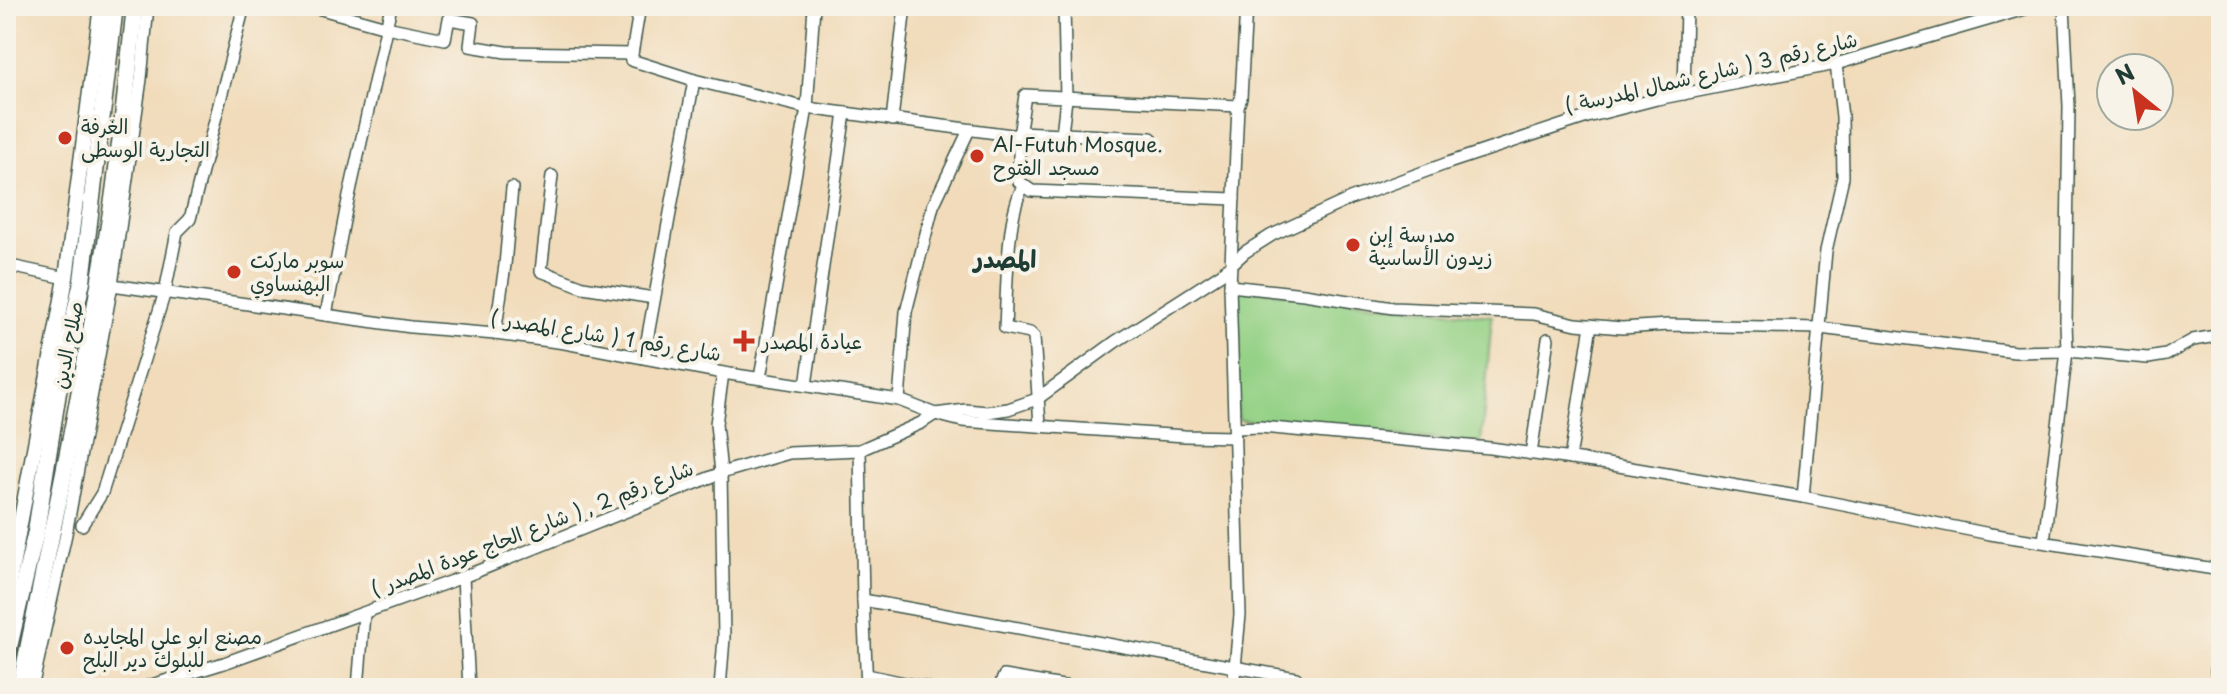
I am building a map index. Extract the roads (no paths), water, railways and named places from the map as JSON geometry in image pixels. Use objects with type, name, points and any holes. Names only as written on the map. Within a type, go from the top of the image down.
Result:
[{"type":"highway","name":"صلاح الدين","points":[[6,660],[36,531],[58,392],[82,281],[115,6]]},
{"type":"highway","name":"صلاح الدين","points":[[20,688],[118,198],[135,6]]},
{"type":"highway","points":[[44,480],[61,487]]},
{"type":"main road","points":[[6,599],[66,278],[101,6]]},
{"type":"street","points":[[32,688],[63,547],[112,285],[118,198],[141,79],[148,6]]},
{"type":"street","points":[[82,525],[102,493],[165,292],[177,232],[190,219],[244,6]]},
{"type":"street","points":[[310,6],[445,39],[449,19],[473,23],[470,46],[506,52],[632,54]]},
{"type":"street","points":[[326,315],[391,6]]},
{"type":"street","points":[[640,6],[631,60],[694,80],[807,108],[969,130],[1151,138]]},
{"type":"street","points":[[760,378],[807,108],[814,6]]},
{"type":"street","points":[[892,120],[905,6]]},
{"type":"street","points":[[1062,134],[1066,99],[1064,6]]},
{"type":"street","points":[[1233,688],[1240,615],[1230,286],[1246,6]]},
{"type":"street","points":[[1684,94],[1686,6]]},
{"type":"street","name":"شارع رقم 3 ( شارع شمال المدرسة )","points":[[935,414],[1008,409],[1037,399],[1115,342],[1233,265],[1245,252],[1272,235],[1350,199],[1572,122],[1684,94],[1836,64],[2035,6]]},
{"type":"street","points":[[2044,541],[2067,351],[2069,106],[2064,6]]},
{"type":"street","points":[[1803,497],[1826,251],[1843,177],[1842,117],[1836,64]]},
{"type":"street","points":[[644,357],[694,80]]},
{"type":"street","points":[[1234,199],[1032,191],[1019,182],[1019,134],[1025,95],[1238,106]]},
{"type":"street","points":[[806,385],[845,113]]},
{"type":"street","points":[[899,400],[906,312],[933,206],[969,130]]},
{"type":"street","points":[[552,176],[541,271],[583,287],[654,298]]},
{"type":"street","points":[[1024,185],[1016,197],[1005,328],[1030,333],[1034,337],[1040,425]]},
{"type":"street","points":[[495,334],[512,188]]},
{"type":"street","points":[[6,265],[66,278]]},
{"type":"street","name":"شارع رقم 1 ( شارع المصدر )","points":[[112,285],[411,327],[495,334],[644,357],[723,373],[899,400],[962,421],[1185,436],[1260,427],[1570,459],[1803,497],[1990,534],[2221,570]]},
{"type":"street","points":[[1230,286],[1393,308],[1534,314],[1622,328],[1668,325],[1820,328],[2015,352],[2067,351],[2148,358],[2166,355],[2193,340],[2221,335]]},
{"type":"street","points":[[1570,459],[1591,325]]},
{"type":"street","points":[[1531,454],[1548,339]]},
{"type":"street","points":[[720,688],[724,638],[721,473],[716,424],[723,373]]},
{"type":"street","name":"شارع رقم 2 , ( شارع الحاج عودة المصدر )","points":[[142,688],[364,614],[721,473],[789,453],[860,450],[935,414]]},
{"type":"street","points":[[860,450],[867,682],[928,688]]},
{"type":"street","points":[[463,577],[469,688]]},
{"type":"street","points":[[863,600],[1296,678]]},
{"type":"street","points":[[358,688],[364,614]]},
{"type":"street","points":[[2216,672],[2221,623]]},
{"type":"street","points":[[999,688],[1004,676],[1075,688]]},
{"type":"place","name":"الغرفة التجارية الوسطى","points":[[65,138]]},
{"type":"place","name":"Al-Futuh Mosque. مسجد الفتوح","points":[[977,156]]},
{"type":"place","name":"مدرسة إبن زيدون الأساسية","points":[[1353,245]]},
{"type":"place","name":"سوبر ماركت البهنساوي","points":[[234,272]]},
{"type":"place","name":"عيادة المصدر","points":[[744,341]]},
{"type":"place","name":"مصنع ابو علي المجايده للبلوك دير البلح","points":[[67,648]]},
{"type":"district","name":"المصدر","points":[[1005,258]]}]
